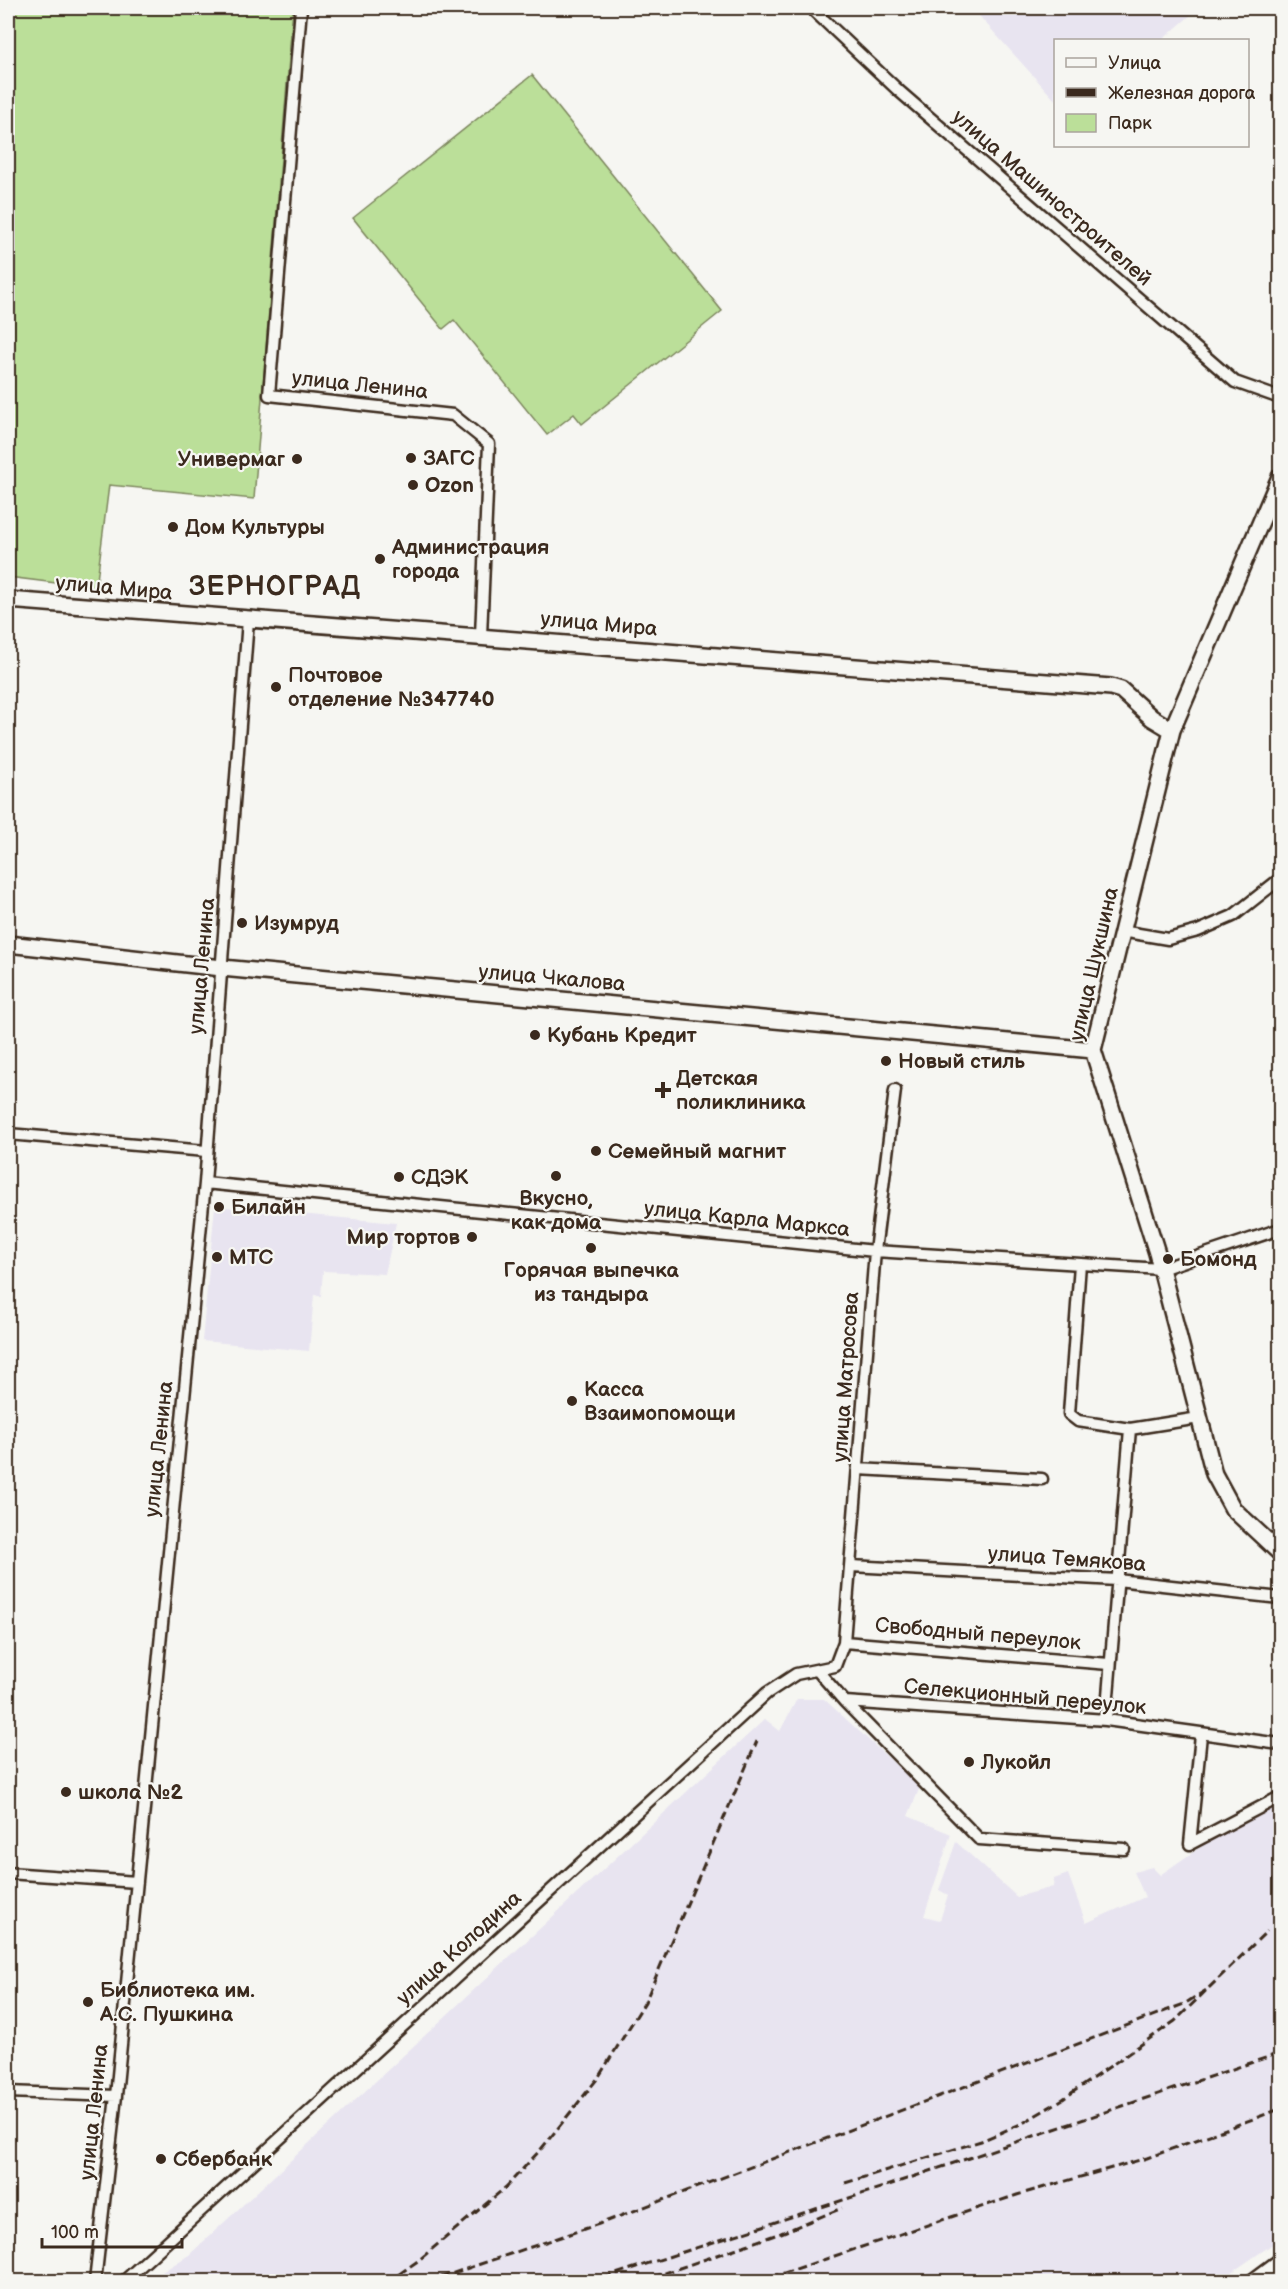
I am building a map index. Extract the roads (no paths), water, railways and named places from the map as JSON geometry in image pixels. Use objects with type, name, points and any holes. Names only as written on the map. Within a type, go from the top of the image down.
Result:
[{"type":"street","name":"улица Ленина","points":[[301,8],[269,395],[453,415],[489,444],[481,636]]},
{"type":"street","name":"улица Машиностроителей","points":[[811,8],[899,91],[1234,382],[1281,398]]},
{"type":"street","name":"улица Шукшина","points":[[1281,477],[1172,730],[1093,1050],[1161,1269],[1214,1474],[1233,1509],[1281,1553]]},
{"type":"street","name":"улица Мира","points":[[8,600],[1111,687],[1121,690],[1152,718],[1172,730]]},
{"type":"street","name":"улица Ленина","points":[[95,2282],[116,2096],[205,1183],[248,620]]},
{"type":"street","points":[[1121,931],[1168,939],[1198,931],[1233,916],[1281,879]]},
{"type":"street","name":"улица Чкалова","points":[[8,944],[222,968],[1093,1050]]},
{"type":"street","name":"улица Матросова","points":[[835,1666],[844,1642],[875,1251],[895,1090]]},
{"type":"street","points":[[8,1134],[206,1151]]},
{"type":"street","name":"улица Карла Маркса","points":[[205,1183],[875,1251],[1161,1269],[1281,1229]]},
{"type":"street","points":[[1080,1264],[1069,1414],[1078,1420],[1130,1429],[1199,1418]]},
{"type":"street","points":[[1106,1720],[1130,1429]]},
{"type":"street","points":[[858,1469],[1042,1479]]},
{"type":"street","name":"улица Темякова","points":[[851,1566],[1117,1580],[1281,1598]]},
{"type":"street","name":"Свободный переулок","points":[[844,1642],[1110,1664]]},
{"type":"street","name":"улица Колодина","points":[[123,2282],[767,1693],[796,1674],[835,1666]]},
{"type":"street","points":[[817,1670],[845,1702],[979,1839],[1124,1849]]},
{"type":"street","name":"Селекционный переулок","points":[[845,1702],[1106,1720],[1281,1744]]},
{"type":"street","points":[[1201,1734],[1190,1844],[1281,1797]]},
{"type":"street","points":[[8,1874],[137,1882]]},
{"type":"street","points":[[8,2092],[116,2096]]},
{"type":"street","points":[[1254,2282],[1281,2262]]},
{"type":"railway","points":[[388,2282],[419,2260],[506,2187],[542,2148],[598,2078],[645,2002],[757,1741]]},
{"type":"railway","points":[[845,2183],[981,2141],[1023,2123],[1063,2099],[1175,2021],[1267,1931]]},
{"type":"railway","points":[[427,2282],[599,2224],[1184,2004],[1208,1989]]},
{"type":"railway","points":[[591,2282],[871,2191],[1280,2053]]},
{"type":"railway","points":[[757,2282],[1017,2195],[1147,2158],[1280,2109]]},
{"type":"railway","points":[[639,2282],[781,2233],[842,2208]]},
{"type":"place","name":"ЗАГС","points":[[411,458]]},
{"type":"place","name":"Универмаг","points":[[297,459]]},
{"type":"place","name":"Ozon","points":[[413,485]]},
{"type":"place","name":"Дом Культуры","points":[[173,527]]},
{"type":"place","name":"Администрация города","points":[[380,559]]},
{"type":"place","name":"Почтовое отделение №347740","points":[[276,687]]},
{"type":"place","name":"Изумруд","points":[[242,923]]},
{"type":"place","name":"Кубань Кредит","points":[[535,1035]]},
{"type":"place","name":"Новый стиль","points":[[886,1061]]},
{"type":"place","name":"Детская поликлиника","points":[[663,1090]]},
{"type":"place","name":"Семейный магнит","points":[[596,1151]]},
{"type":"place","name":"Вкусно, как дома","points":[[556,1176]]},
{"type":"place","name":"СДЭК","points":[[399,1177]]},
{"type":"place","name":"Билайн","points":[[219,1207]]},
{"type":"place","name":"Мир тортов","points":[[472,1237]]},
{"type":"place","name":"Горячая выпечка из тандыра","points":[[591,1248]]},
{"type":"place","name":"МТС","points":[[217,1257]]},
{"type":"place","name":"Бомонд","points":[[1168,1259]]},
{"type":"place","name":"Касса Взаимопомощи","points":[[572,1401]]},
{"type":"place","name":"Лукойл","points":[[969,1762]]},
{"type":"place","name":"школа №2","points":[[66,1792]]},
{"type":"place","name":"Библиотека им. А.С. Пушкина","points":[[88,2002]]},
{"type":"place","name":"Сбербанк","points":[[161,2159]]},
{"type":"district","name":"ЗЕРНОГРАД","points":[[275,587]]}]
